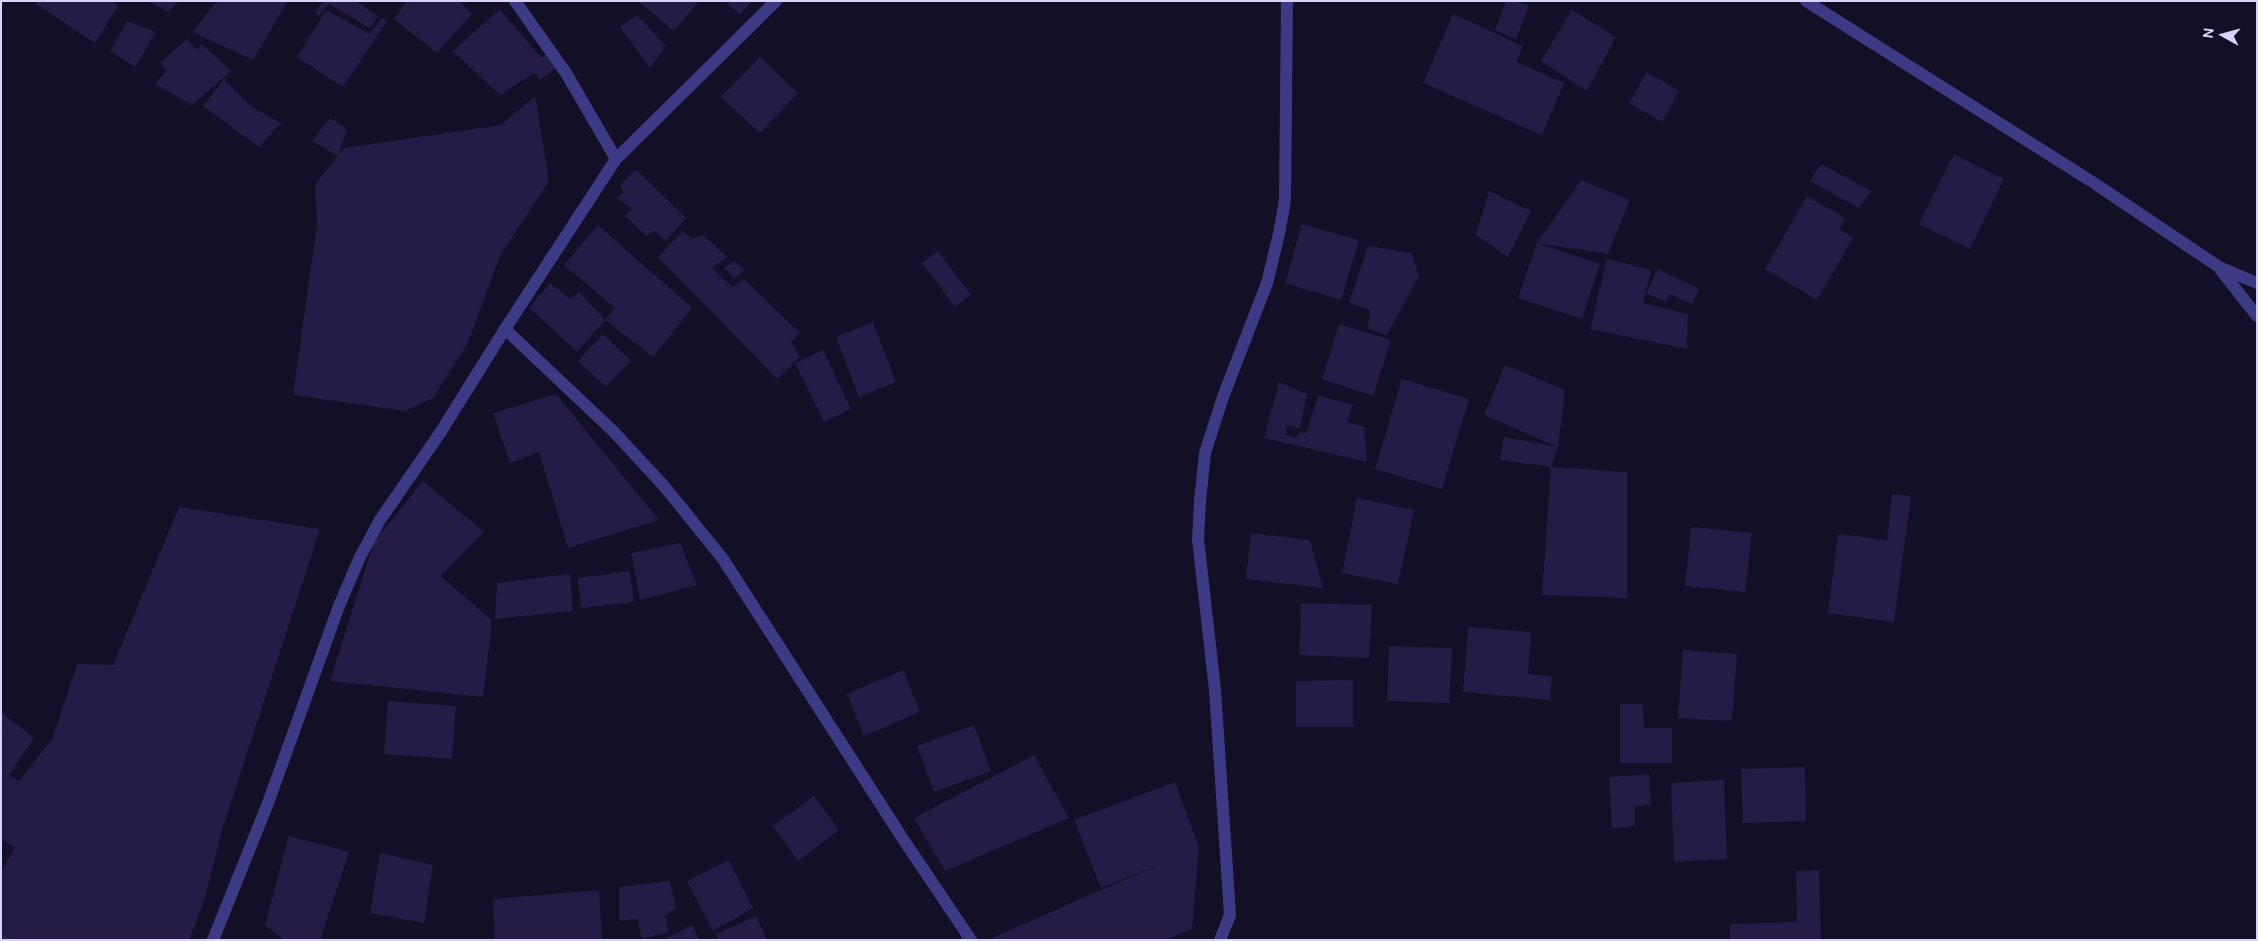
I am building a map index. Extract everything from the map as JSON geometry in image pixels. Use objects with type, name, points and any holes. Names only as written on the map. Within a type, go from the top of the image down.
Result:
[{"type":"street","points":[[515,1],[566,73],[616,159]]},
{"type":"street","points":[[213,940],[268,803],[339,606],[360,557],[380,520],[440,433],[505,329],[616,159],[776,1]]},
{"type":"street","points":[[1220,940],[1230,915],[1214,690],[1198,539],[1200,501],[1205,453],[1223,397],[1267,283],[1279,234],[1284,200],[1287,1]]},
{"type":"street","points":[[1806,1],[2094,183],[2219,267],[2257,283]]},
{"type":"street","points":[[2219,267],[2257,316]]},
{"type":"street","points":[[505,329],[614,431],[664,486],[723,559],[970,940]]},
{"type":"building","points":[[38,1],[111,1],[118,6],[95,43],[36,4]]},
{"type":"building","points":[[148,1],[179,1],[168,12]]},
{"type":"building","points":[[217,1],[287,2],[253,60],[192,32]]},
{"type":"building","points":[[323,1],[356,1],[378,16],[370,28],[329,4],[319,16],[315,13]]},
{"type":"building","points":[[407,1],[459,1],[472,14],[437,53],[394,19]]},
{"type":"building","points":[[638,1],[699,1],[674,31]]},
{"type":"building","points":[[724,1],[752,1],[740,15]]},
{"type":"building","points":[[1506,1],[1515,1],[1529,6],[1516,39],[1495,30]]},
{"type":"building","points":[[500,9],[541,58],[546,54],[556,68],[540,80],[534,73],[500,95],[453,51]]},
{"type":"building","points":[[326,10],[370,34],[381,18],[387,21],[343,87],[297,57]]},
{"type":"building","points":[[1572,10],[1616,37],[1587,91],[1541,61]]},
{"type":"building","points":[[1453,14],[1523,46],[1516,62],[1564,83],[1542,135],[1423,83]]},
{"type":"building","points":[[637,15],[666,46],[650,68],[620,27]]},
{"type":"building","points":[[127,21],[156,32],[135,67],[110,51]]},
{"type":"building","points":[[187,39],[197,50],[202,44],[231,71],[192,105],[155,84],[166,71],[160,63]]},
{"type":"building","points":[[760,57],[798,93],[760,133],[721,97]]},
{"type":"building","points":[[1647,72],[1679,91],[1662,122],[1629,103]]},
{"type":"building","points":[[224,79],[252,107],[281,123],[259,147],[203,106]]},
{"type":"building","points":[[535,96],[549,181],[500,256],[468,343],[433,398],[405,411],[293,395],[317,225],[315,185],[344,148],[501,125]]},
{"type":"building","points":[[330,118],[347,129],[338,156],[312,141]]},
{"type":"building","points":[[1954,154],[2004,179],[1970,249],[1919,224]]},
{"type":"building","points":[[1821,164],[1871,191],[1859,208],[1810,181]]},
{"type":"building","points":[[636,169],[686,218],[666,241],[654,231],[647,236],[625,216],[632,209],[616,198],[624,192],[620,185]]},
{"type":"building","points":[[1581,180],[1630,200],[1608,254],[1537,243]]},
{"type":"building","points":[[1489,191],[1531,211],[1508,257],[1476,235]]},
{"type":"building","points":[[1807,196],[1845,218],[1839,229],[1853,238],[1817,300],[1765,269]]},
{"type":"building","points":[[1302,224],[1359,240],[1341,300],[1285,283]]},
{"type":"building","points":[[598,225],[692,308],[653,357],[605,320],[615,308],[564,265]]},
{"type":"building","points":[[683,231],[692,239],[703,235],[727,257],[712,268],[732,287],[744,279],[800,333],[791,342],[800,357],[777,379],[658,257]]},
{"type":"building","points":[[1537,243],[1600,264],[1582,319],[1518,298]]},
{"type":"building","points":[[1368,246],[1411,253],[1419,276],[1387,335],[1368,329],[1370,310],[1349,303]]},
{"type":"building","points":[[938,251],[971,295],[955,307],[922,263]]},
{"type":"building","points":[[1607,259],[1651,270],[1643,303],[1688,314],[1687,349],[1590,329]]},
{"type":"building","points":[[735,261],[745,270],[734,279],[724,268]]},
{"type":"building","points":[[1658,269],[1699,289],[1692,304],[1669,294],[1666,302],[1646,293]]},
{"type":"building","points":[[550,283],[570,299],[579,292],[605,320],[577,352],[529,308]]},
{"type":"building","points":[[873,322],[896,382],[859,397],[836,337]]},
{"type":"building","points":[[1339,324],[1391,340],[1373,396],[1322,379]]},
{"type":"building","points":[[603,334],[631,361],[606,387],[578,361]]},
{"type":"building","points":[[823,350],[851,409],[824,422],[795,363]]},
{"type":"building","points":[[1505,365],[1565,390],[1558,447],[1484,415]]},
{"type":"building","points":[[1402,379],[1469,399],[1442,489],[1375,469]]},
{"type":"building","points":[[1279,382],[1307,394],[1300,428],[1288,425],[1285,435],[1295,438],[1300,432],[1306,433],[1318,396],[1353,404],[1347,422],[1364,427],[1367,462],[1264,438]]},
{"type":"building","points":[[556,394],[659,520],[568,548],[539,452],[510,463],[493,413]]},
{"type":"building","points":[[1504,437],[1558,447],[1551,467],[1500,460]]},
{"type":"building","points":[[1551,467],[1627,472],[1627,598],[1542,595]]},
{"type":"building","points":[[423,481],[484,532],[441,576],[492,621],[483,697],[330,681],[374,542]]},
{"type":"building","points":[[1892,494],[1911,496],[1894,622],[1828,613],[1838,534],[1887,540]]},
{"type":"building","points":[[1357,498],[1414,510],[1398,584],[1342,573]]},
{"type":"building","points":[[179,507],[320,529],[223,827],[205,898],[189,940],[1,940],[1,872],[15,848],[1,839],[1,770],[19,781],[52,739],[77,664],[113,665]]},
{"type":"building","points":[[1691,527],[1752,533],[1745,592],[1685,586]]},
{"type":"building","points":[[1251,533],[1310,540],[1323,588],[1246,579]]},
{"type":"building","points":[[680,543],[697,585],[640,600],[631,553]]},
{"type":"building","points":[[630,571],[634,602],[581,608],[578,578]]},
{"type":"building","points":[[570,574],[573,611],[495,619],[497,583]]},
{"type":"building","points":[[1301,603],[1372,605],[1369,658],[1299,655]]},
{"type":"building","points":[[1468,627],[1531,632],[1528,674],[1552,676],[1550,700],[1463,692]]},
{"type":"building","points":[[1389,646],[1452,648],[1449,703],[1387,701]]},
{"type":"building","points":[[1683,650],[1737,654],[1732,721],[1678,718]]},
{"type":"building","points":[[903,670],[920,712],[864,736],[847,694]]},
{"type":"building","points":[[1353,680],[1353,727],[1296,727],[1296,681]]},
{"type":"building","points":[[388,701],[456,706],[452,759],[384,754]]},
{"type":"building","points":[[1620,704],[1643,704],[1644,728],[1672,728],[1672,763],[1620,763]]},
{"type":"building","points":[[1,712],[34,738],[9,775],[1,768]]},
{"type":"building","points":[[974,725],[991,771],[934,792],[917,746]]},
{"type":"building","points":[[1034,755],[1069,818],[945,871],[914,818]]},
{"type":"building","points":[[1805,767],[1806,821],[1743,823],[1741,769]]},
{"type":"building","points":[[1649,774],[1651,805],[1634,806],[1635,826],[1612,828],[1609,777]]},
{"type":"building","points":[[1724,780],[1727,859],[1674,862],[1671,783]]},
{"type":"building","points":[[1175,782],[1199,847],[1192,929],[1165,940],[994,940],[992,938],[1158,865],[1101,888],[1074,820]]},
{"type":"building","points":[[814,796],[839,830],[798,861],[773,826]]},
{"type":"building","points":[[289,836],[349,852],[320,940],[284,940],[265,925]]},
{"type":"building","points":[[380,853],[433,865],[424,923],[370,913]]},
{"type":"building","points":[[729,860],[753,908],[713,931],[687,881]]},
{"type":"building","points":[[1819,870],[1821,940],[1730,940],[1730,924],[1797,922],[1796,871]]},
{"type":"building","points":[[670,881],[676,908],[665,916],[669,932],[642,939],[638,919],[619,921],[619,887]]},
{"type":"building","points":[[599,890],[602,940],[495,940],[493,899]]},
{"type":"building","points":[[756,916],[767,940],[719,940],[716,934]]},
{"type":"building","points":[[692,925],[699,938],[697,940],[663,940]]}]
